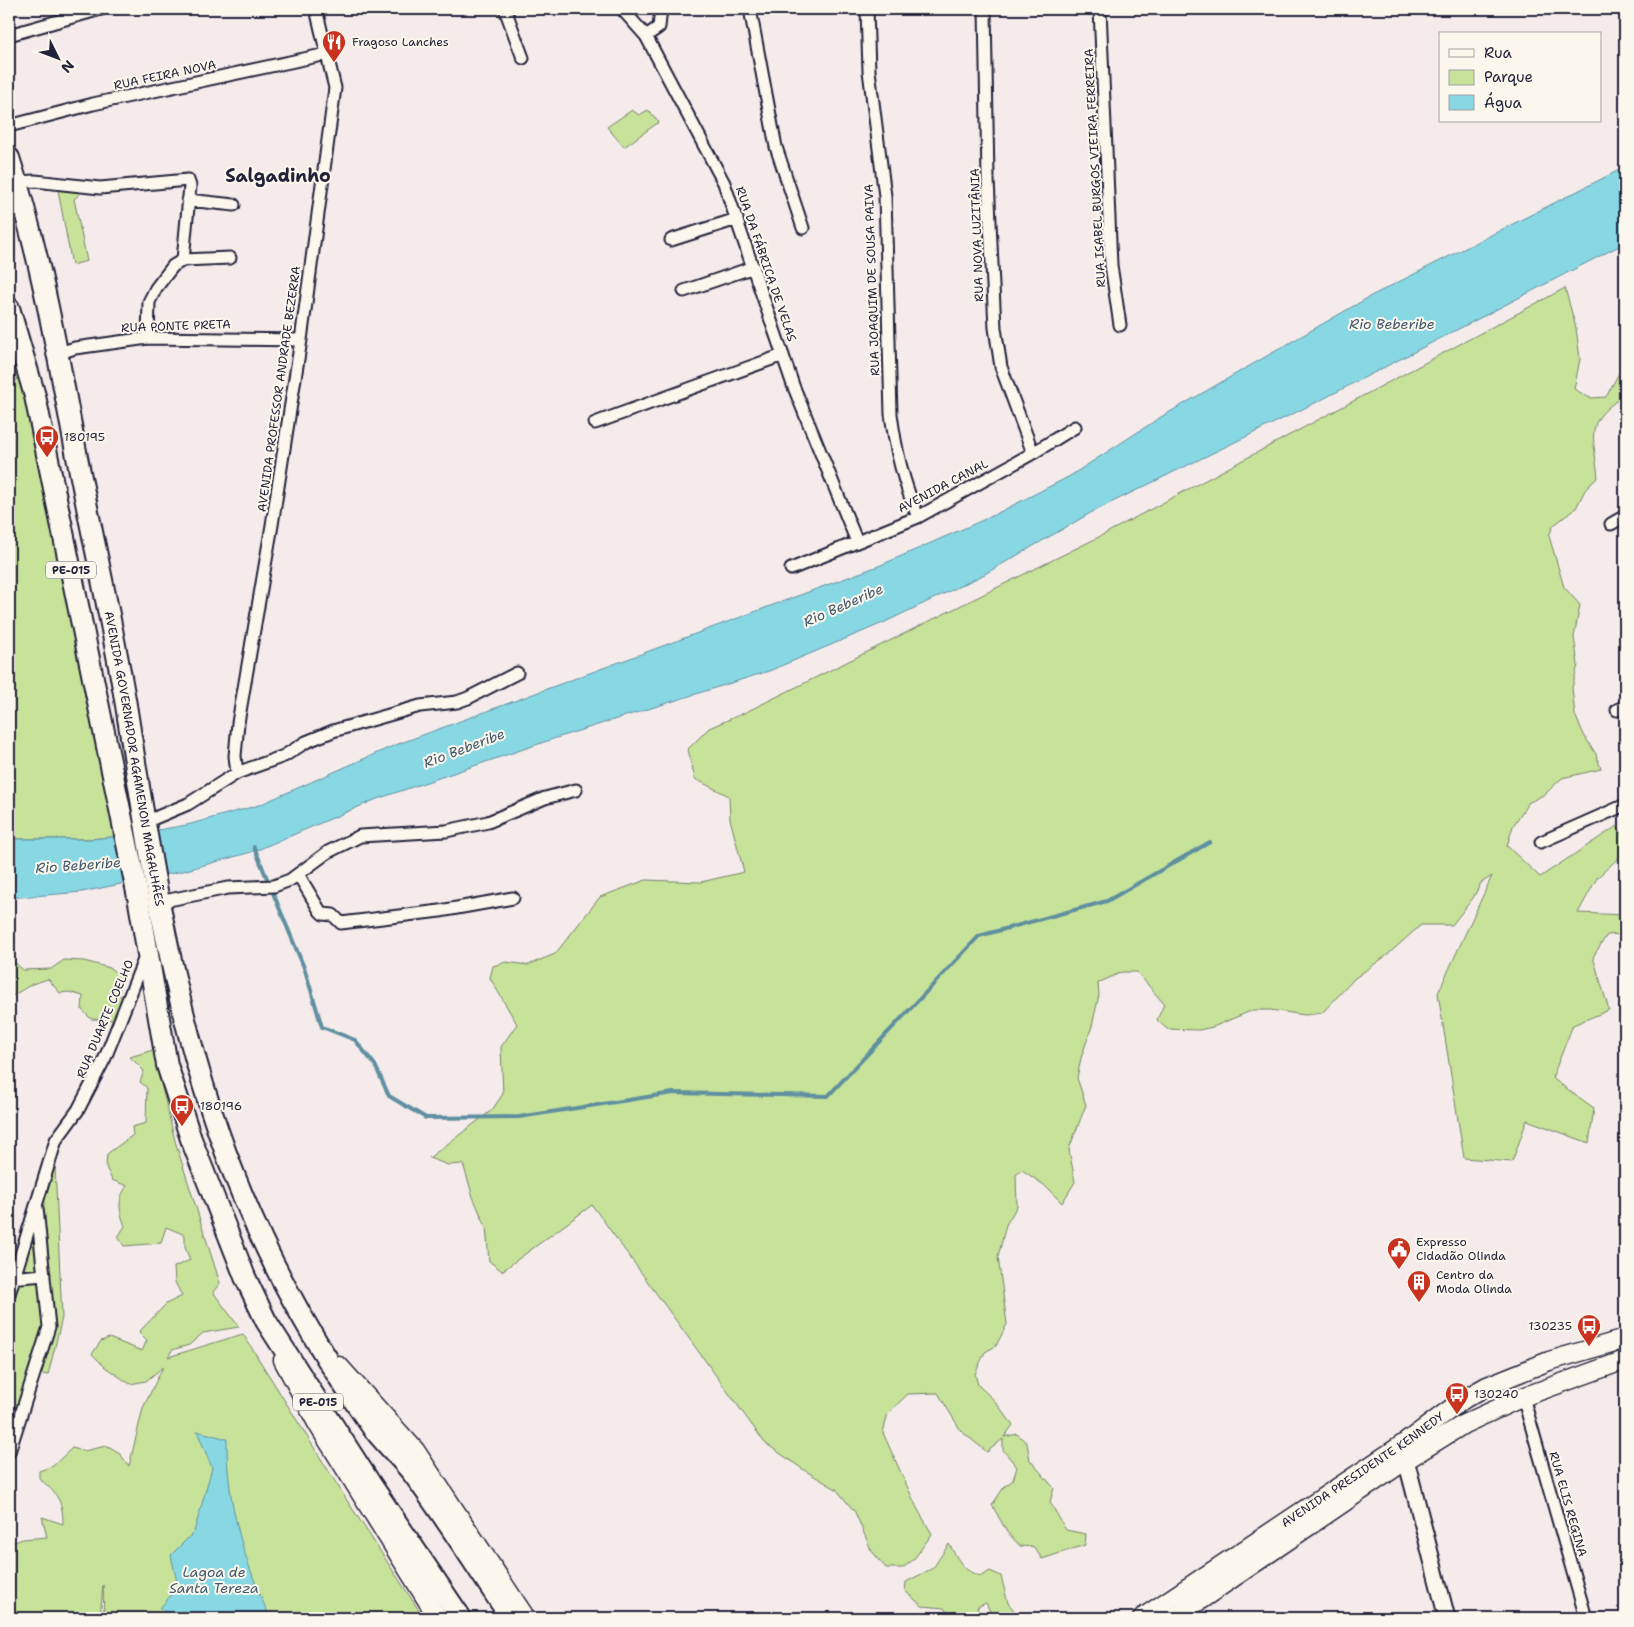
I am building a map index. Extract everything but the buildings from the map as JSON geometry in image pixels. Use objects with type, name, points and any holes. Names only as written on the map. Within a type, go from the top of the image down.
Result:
[{"type":"highway","name":"AVENIDA GOVERNADOR AGAMENON MAGALHÃES","points":[[9,158],[17,182],[55,354],[125,700],[144,826],[159,900],[188,1033],[218,1132],[241,1193],[277,1275],[315,1340],[375,1431],[412,1473],[511,1618]]},
{"type":"highway","name":"AVENIDA GOVERNADOR AGAMENON MAGALHÃES","points":[[9,308],[35,396],[139,902],[167,1064],[191,1139],[245,1277],[266,1321],[370,1483],[461,1618]]},
{"type":"main road","name":"AVENIDA GOVERNADOR AGAMENON MAGALHÃES","points":[[266,1321],[291,1378],[318,1426],[438,1618]]},
{"type":"main road","name":"AVENIDA GOVERNADOR AGAMENON MAGALHÃES","points":[[315,1340],[415,1450],[526,1618]]},
{"type":"main road","name":"AVENIDA PRESIDENTE KENNEDY","points":[[1142,1618],[1406,1442],[1464,1399],[1487,1386],[1549,1361],[1625,1340]]},
{"type":"main road","name":"AVENIDA PRESIDENTE KENNEDY","points":[[1174,1618],[1406,1460],[1464,1424],[1523,1397],[1625,1360]]},
{"type":"street","points":[[9,35],[101,9]]},
{"type":"street","name":"AVENIDA PROFESSOR ANDRADE BEZERRA","points":[[237,773],[235,756],[238,723],[301,340],[335,88],[316,9]]},
{"type":"street","points":[[505,9],[523,58]]},
{"type":"street","name":"RUA DA FÁBRICA DE VELAS","points":[[622,9],[646,36],[724,183],[738,219],[793,385],[857,542]]},
{"type":"street","points":[[646,36],[659,27],[661,9]]},
{"type":"street","points":[[750,9],[776,147],[803,228]]},
{"type":"street","name":"RUA JOAQUIM DE SOUSA PAIVA","points":[[867,9],[869,71],[885,196],[890,414],[895,449],[903,482],[918,517]]},
{"type":"street","name":"RUA NOVA LUZITÂNIA","points":[[986,9],[988,179],[995,328],[1001,367],[1033,453]]},
{"type":"street","name":"RUA ISABEL BURGOS VIEIRA FERREIRA","points":[[1100,9],[1111,265],[1120,325]]},
{"type":"street","name":"RUA FEIRA NOVA","points":[[9,126],[93,104],[328,54]]},
{"type":"street","points":[[17,182],[35,181],[100,188],[186,179],[189,181],[183,260]]},
{"type":"street","points":[[188,200],[234,205]]},
{"type":"street","points":[[671,240],[738,219]]},
{"type":"street","points":[[148,338],[149,302],[162,278],[173,266],[183,260],[230,258]]},
{"type":"street","points":[[684,291],[754,266]]},
{"type":"street","name":"RUA PONTE PRETA","points":[[55,354],[75,348],[148,338],[301,340]]},
{"type":"street","points":[[595,423],[783,355]]},
{"type":"street","name":"AVENIDA CANAL","points":[[791,569],[918,517],[1033,453],[1075,427]]},
{"type":"street","points":[[1611,524],[1625,516]]},
{"type":"street","points":[[144,826],[188,804],[237,773],[284,756],[306,742],[333,731],[420,706],[456,702],[468,698],[517,673]]},
{"type":"street","points":[[159,900],[228,888],[268,887],[298,874],[328,852],[360,836],[446,832],[488,822],[545,798],[576,790]]},
{"type":"street","points":[[1541,842],[1625,805]]},
{"type":"street","points":[[298,874],[320,911],[323,914],[333,915],[341,923],[440,911],[513,898]]},
{"type":"street","name":"RUA DUARTE COELHO","points":[[9,1294],[11,1278],[56,1140],[78,1110],[105,1058],[147,953]]},
{"type":"street","name":"RUA DUARTE COELHO","points":[[9,1452],[14,1415],[49,1327],[36,1202]]},
{"type":"street","points":[[11,1278],[44,1275]]},
{"type":"street","name":"RUA ELIS REGINA","points":[[1523,1397],[1586,1618]]},
{"type":"street","points":[[1406,1460],[1447,1618]]},
{"type":"green space","points":[[632,110],[639,115],[648,110],[659,122],[624,147],[607,127]]},
{"type":"green space","points":[[57,185],[74,188],[80,194],[74,199],[87,261],[72,265]]},
{"type":"green space","points":[[1565,288],[1576,328],[1580,359],[1574,389],[1590,398],[1606,397],[1625,362],[1625,395],[1603,413],[1594,429],[1594,449],[1598,477],[1585,490],[1576,508],[1553,526],[1549,536],[1564,587],[1580,605],[1574,637],[1578,665],[1572,688],[1575,715],[1585,737],[1596,754],[1601,769],[1562,778],[1545,794],[1528,803],[1513,826],[1507,846],[1540,877],[1617,826],[1625,840],[1625,852],[1597,878],[1578,913],[1625,915],[1625,934],[1607,935],[1593,957],[1609,1010],[1573,1025],[1552,1078],[1594,1108],[1589,1143],[1527,1120],[1512,1162],[1464,1158],[1438,993],[1492,876],[1481,883],[1473,898],[1452,925],[1421,925],[1386,956],[1355,978],[1322,1013],[1305,1015],[1270,1010],[1253,1010],[1213,1027],[1199,1030],[1167,1029],[1157,1020],[1164,1004],[1137,972],[1122,972],[1098,983],[1099,995],[1077,1078],[1086,1105],[1069,1149],[1075,1182],[1062,1203],[1044,1185],[1022,1170],[1016,1175],[1017,1206],[1006,1225],[998,1257],[1007,1324],[996,1346],[985,1352],[975,1374],[978,1385],[994,1400],[1013,1425],[1004,1437],[1017,1434],[1027,1443],[1030,1460],[1054,1488],[1050,1502],[1066,1530],[1086,1534],[1085,1545],[1042,1559],[1034,1547],[1020,1546],[1007,1532],[992,1505],[1004,1487],[1013,1480],[1017,1467],[1003,1450],[1003,1439],[987,1452],[961,1431],[938,1393],[908,1394],[888,1413],[883,1433],[917,1508],[932,1534],[914,1559],[903,1568],[886,1568],[871,1550],[855,1512],[836,1489],[765,1443],[592,1205],[502,1271],[489,1261],[486,1227],[473,1197],[463,1164],[448,1165],[429,1158],[492,1110],[503,1094],[501,1047],[517,1024],[490,978],[493,966],[506,962],[528,965],[555,954],[600,897],[646,880],[701,882],[744,872],[730,819],[729,796],[695,779],[688,749],[709,728],[744,713],[1095,539]]},
{"type":"green space","points":[[9,317],[122,836],[90,839],[9,839]]},
{"type":"green space","points":[[9,957],[23,970],[51,969],[64,960],[84,961],[110,968],[120,976],[119,995],[125,1000],[118,1020],[91,1019],[82,1010],[83,996],[69,992],[60,993],[48,979],[32,984],[9,998]]},
{"type":"green space","points":[[153,1050],[175,1141],[220,1283],[213,1292],[239,1327],[203,1333],[189,1345],[172,1350],[168,1357],[243,1334],[348,1502],[424,1618],[104,1618],[103,1585],[100,1618],[33,1618],[9,1615],[9,1544],[23,1539],[47,1537],[42,1517],[63,1524],[62,1509],[58,1498],[39,1478],[39,1471],[53,1466],[72,1448],[84,1451],[106,1446],[120,1454],[129,1466],[143,1408],[163,1367],[146,1381],[130,1384],[105,1367],[92,1354],[101,1341],[109,1338],[142,1351],[147,1340],[139,1332],[166,1304],[182,1296],[175,1282],[174,1267],[190,1260],[185,1247],[185,1235],[166,1227],[161,1243],[124,1246],[118,1237],[125,1226],[121,1215],[120,1200],[127,1186],[112,1180],[106,1167],[107,1154],[133,1135],[132,1127],[146,1123],[147,1088],[140,1082],[144,1071],[130,1057]]},
{"type":"green space","points":[[55,1166],[62,1318],[48,1375],[34,1373],[20,1397],[9,1434],[9,1305]]},
{"type":"green space","points":[[949,1544],[969,1571],[981,1576],[990,1571],[1001,1576],[1008,1603],[1020,1618],[993,1618],[986,1603],[977,1607],[980,1615],[976,1618],[951,1618],[944,1608],[922,1606],[905,1591],[906,1582],[933,1568]]},
{"type":"water","name":"Rio Beberibe","points":[[1625,167],[1625,243],[1319,401],[1094,511],[983,575],[883,623],[769,671],[556,738],[377,799],[255,851],[183,871],[82,892],[9,898],[9,839],[90,839],[122,836],[187,825],[259,805],[393,746],[881,565],[992,516],[1070,476],[1161,417],[1371,296]]},
{"type":"water","name":"Lagoa de Santa Tereza","points":[[197,1431],[227,1439],[227,1463],[238,1531],[252,1575],[270,1618],[175,1618],[160,1608],[178,1587],[171,1555],[194,1532],[212,1468]]},
{"type":"waterway","points":[[254,847],[305,970],[322,1027],[355,1040],[375,1065],[389,1096],[426,1118],[519,1117],[673,1093],[828,1096],[979,936],[1107,901],[1210,842]]},
{"type":"place","name":"Fragoso Lanches","points":[[334,63]]},
{"type":"place","name":"180195","points":[[47,458]]},
{"type":"place","name":"180196","points":[[182,1127]]},
{"type":"place","name":"Expresso Cidadão Olinda","points":[[1399,1270]]},
{"type":"place","name":"Centro da Moda Olinda","points":[[1419,1303]]},
{"type":"place","name":"130235","points":[[1589,1347]]},
{"type":"place","name":"130240","points":[[1457,1415]]},
{"type":"district","name":"Salgadinho","points":[[278,176]]}]
